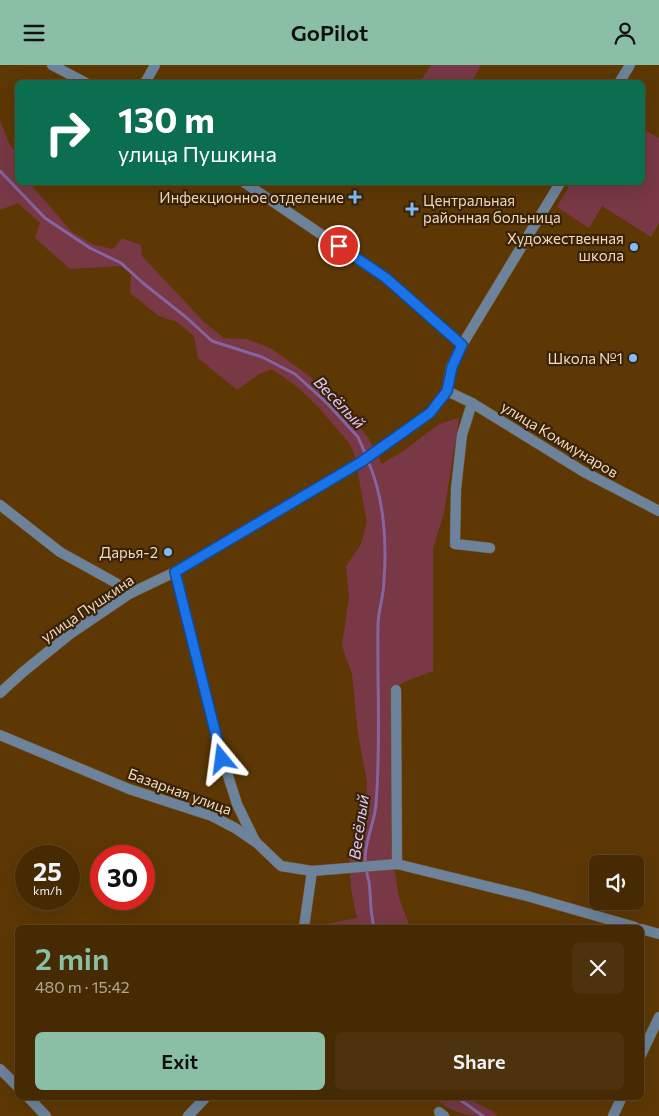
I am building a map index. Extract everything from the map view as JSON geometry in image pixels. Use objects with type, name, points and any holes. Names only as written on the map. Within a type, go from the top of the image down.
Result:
[{"type":"street","points":[[52,65],[80,80]]},
{"type":"street","points":[[147,80],[155,65]]},
{"type":"street","points":[[621,80],[630,65]]},
{"type":"street","points":[[248,185],[386,278],[462,345]]},
{"type":"street","name":"улица Пушкина","points":[[0,693],[70,634],[129,594],[175,572],[361,462],[430,413],[447,391],[452,367],[462,345],[559,185]]},
{"type":"street","name":"улица Коммунаров","points":[[447,391],[472,403],[584,472],[659,511]]},
{"type":"street","points":[[472,403],[462,435],[456,489],[455,544],[490,548]]},
{"type":"street","points":[[0,505],[60,552],[116,583],[129,594]]},
{"type":"street","points":[[175,572],[218,744],[237,805],[257,843]]},
{"type":"street","points":[[396,690],[397,864]]},
{"type":"street","name":"Базарная улица","points":[[0,735],[129,789],[224,821],[257,843],[281,866],[312,871],[397,864],[527,895],[628,925]]},
{"type":"street","points":[[224,821],[235,815],[237,805]]},
{"type":"street","points":[[304,925],[312,871]]},
{"type":"street","points":[[644,930],[659,935]]},
{"type":"street","points":[[644,1049],[659,1017]]},
{"type":"street","points":[[0,1069],[15,1084]]},
{"type":"street","points":[[31,1100],[46,1116]]},
{"type":"street","points":[[188,1116],[203,1100]]},
{"type":"street","points":[[613,1116],[621,1100]]},
{"type":"shaded area","points":[[431,65],[481,65],[473,80],[421,80]]},
{"type":"shaded area","points":[[0,120],[9,143],[15,151],[15,185],[32,185],[72,232],[94,245],[113,249],[122,238],[141,245],[142,256],[205,323],[224,338],[247,339],[272,349],[308,375],[341,406],[368,437],[382,464],[406,449],[439,424],[459,418],[444,513],[433,549],[433,671],[404,682],[393,689],[391,846],[399,898],[409,925],[321,925],[357,918],[351,889],[349,859],[363,829],[366,806],[367,782],[358,734],[352,674],[342,646],[349,597],[346,566],[360,546],[367,523],[355,457],[350,444],[299,388],[272,369],[259,374],[237,390],[198,358],[194,336],[177,322],[159,316],[130,293],[131,274],[121,266],[70,269],[35,238],[40,223],[18,203],[0,210]]},
{"type":"shaded area","points":[[645,130],[659,138],[659,223],[651,237],[602,206],[589,228],[557,207],[570,185],[645,185]]},
{"type":"shaded area","points":[[437,1100],[471,1100],[494,1112],[497,1116],[464,1114]]},
{"type":"waterway","name":"Весёлый","points":[[0,171],[45,218],[90,248],[121,263],[212,341],[262,357],[295,374],[327,403],[358,437],[366,455]]},
{"type":"waterway","name":"Весёлый","points":[[368,461],[381,504],[385,550],[384,586],[378,626],[379,737],[377,782],[375,810],[365,858],[374,925]]},
{"type":"waterway","name":"Весёлый","points":[[460,1100],[483,1116]]},
{"type":"place","name":"Инфекционное отделение","points":[[355,197]]},
{"type":"place","name":"Центральная районная больница","points":[[412,209]]},
{"type":"place","name":"Художественная школа","points":[[634,247]]},
{"type":"place","name":"Школа №1","points":[[633,358]]},
{"type":"place","name":"Дарья-2","points":[[168,552]]},
{"type":"route","points":[[222,759],[175,572],[361,462],[430,413],[447,391],[452,367],[462,345],[386,278],[339,246]]}]
